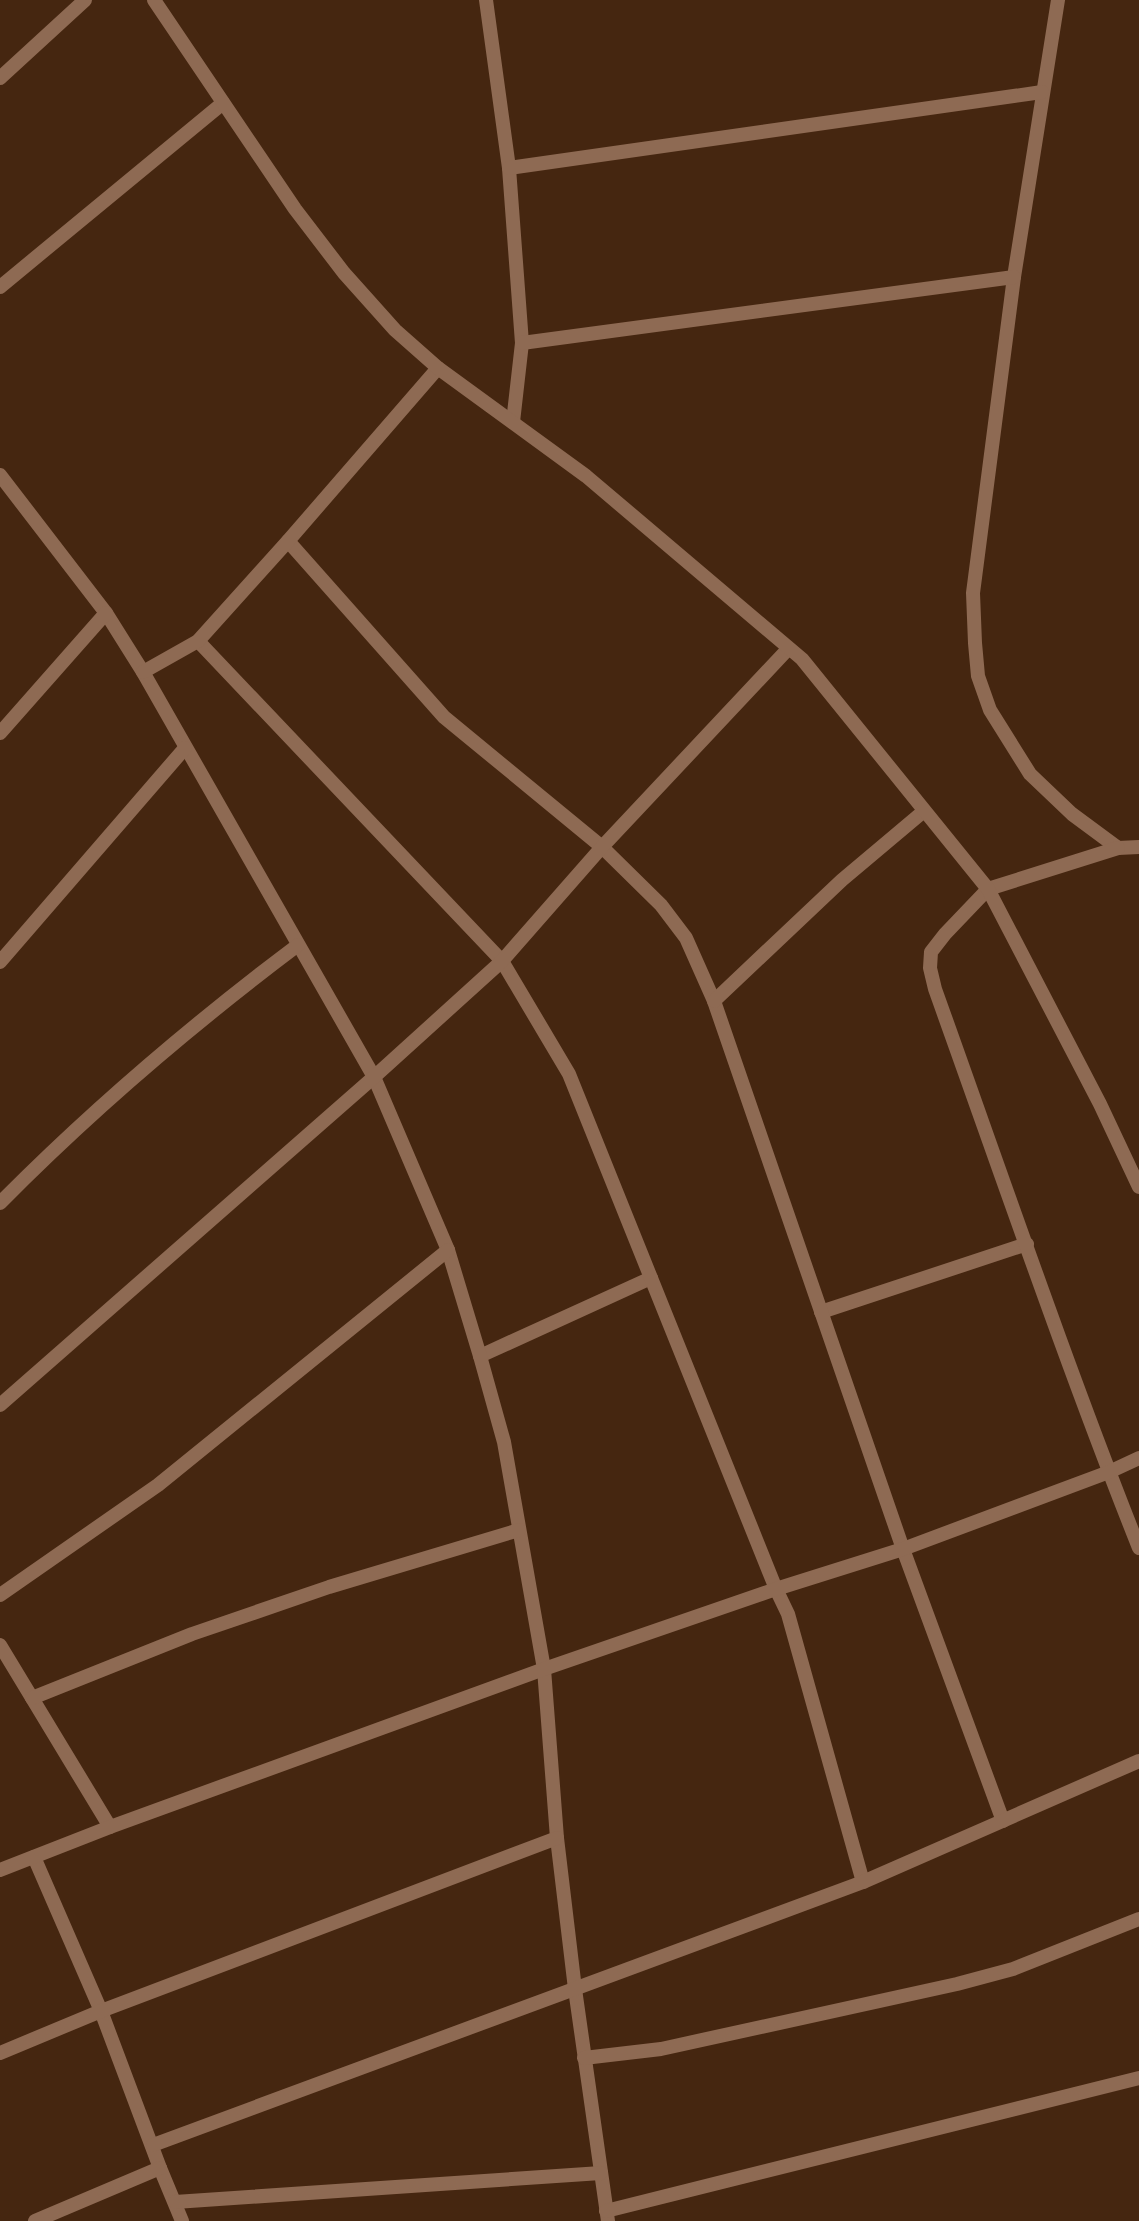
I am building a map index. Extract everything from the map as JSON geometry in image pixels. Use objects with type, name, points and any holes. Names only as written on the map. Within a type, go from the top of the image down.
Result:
[{"type":"street","points":[[0,78],[85,0]]},
{"type":"street","points":[[154,0],[295,209],[344,273],[395,330],[438,368],[586,476],[802,659],[988,889],[1100,1104],[1139,1187]]},
{"type":"street","points":[[486,0],[509,168],[522,343],[513,422]]},
{"type":"street","points":[[1058,0],[1014,277],[973,594],[978,676],[990,710],[1030,774],[1072,814],[1118,848]]},
{"type":"street","points":[[509,168],[1042,92]]},
{"type":"street","points":[[0,287],[223,103]]},
{"type":"street","points":[[522,343],[1014,277]]},
{"type":"street","points":[[143,672],[198,640],[288,541],[438,368]]},
{"type":"street","points":[[3,484],[106,613],[143,672],[374,1077],[448,1250],[504,1442],[544,1669],[557,1838],[584,2058],[607,2216],[1139,2078]]},
{"type":"street","points":[[288,541],[444,717],[602,847],[661,905],[686,938],[714,1001],[902,1549],[1003,1821]]},
{"type":"street","points":[[0,733],[106,613]]},
{"type":"street","points":[[198,640],[502,961],[570,1074],[776,1589],[788,1614],[863,1882]]},
{"type":"street","points":[[0,1405],[374,1077],[502,961],[602,847],[788,649]]},
{"type":"street","points":[[0,962],[185,748]]},
{"type":"street","points":[[714,1001],[842,880],[924,811]]},
{"type":"street","points":[[1139,847],[1118,848],[988,889],[940,940],[932,952],[930,968],[935,989],[1109,1472],[1139,1548]]},
{"type":"street","points":[[0,1203],[100,1107],[175,1040],[298,945]]},
{"type":"street","points":[[821,1312],[1027,1244]]},
{"type":"street","points":[[0,1595],[158,1485],[448,1250]]},
{"type":"street","points":[[480,1356],[651,1278]]},
{"type":"street","points":[[0,1870],[110,1827],[544,1669],[776,1589],[902,1549],[1109,1472],[1139,1458]]},
{"type":"street","points":[[32,1698],[192,1634],[311,1593],[519,1530]]},
{"type":"street","points":[[0,1645],[110,1827]]},
{"type":"street","points":[[153,2145],[863,1882],[1139,1761]]},
{"type":"street","points":[[0,2053],[101,2011],[557,1838]]},
{"type":"street","points":[[34,1857],[101,2011],[182,2221]]},
{"type":"street","points":[[584,2058],[661,2049],[957,1984],[1013,1969],[1139,1919]]},
{"type":"street","points":[[35,2221],[160,2168]]},
{"type":"street","points":[[175,2202],[601,2173]]}]
